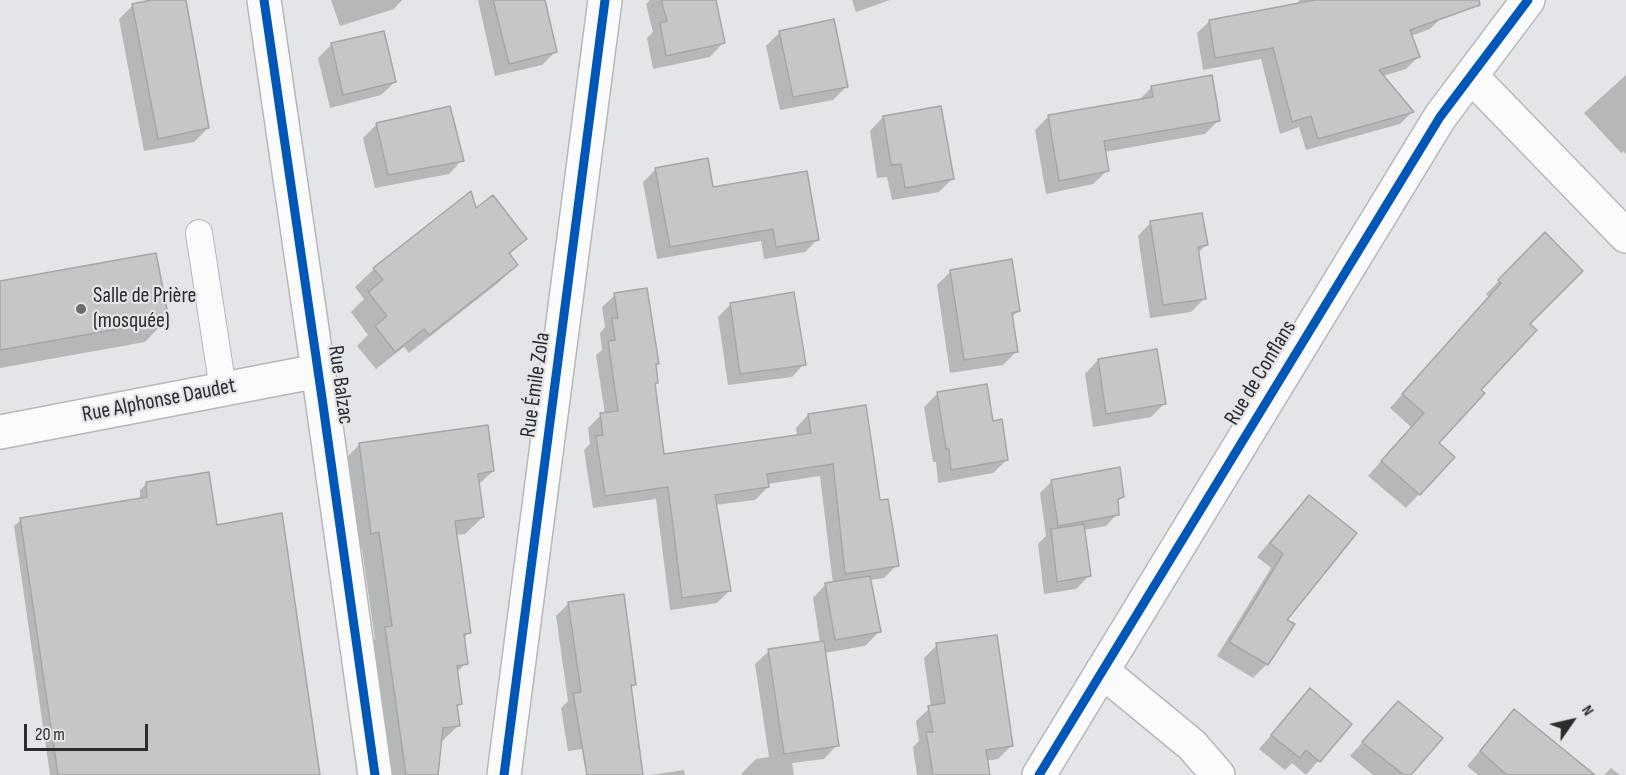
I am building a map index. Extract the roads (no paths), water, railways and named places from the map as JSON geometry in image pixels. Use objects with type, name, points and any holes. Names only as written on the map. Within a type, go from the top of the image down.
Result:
[{"type":"street","name":"Rue Balzac","points":[[264,0],[375,775]]},
{"type":"street","name":"Rue Émile Zola","points":[[504,775],[605,0]]},
{"type":"street","name":"Rue de Conflans","points":[[1039,775],[1440,117],[1528,0]]},
{"type":"street","points":[[1472,77],[1626,236]]},
{"type":"street","name":"Rue Alphonse Daudet","points":[[0,432],[318,371]]},
{"type":"street","points":[[1102,671],[1192,745],[1218,775]]},
{"type":"lane","points":[[199,233],[223,389]]},
{"type":"place","name":"Salle de Prière (mosquée)","points":[[81,309]]}]
